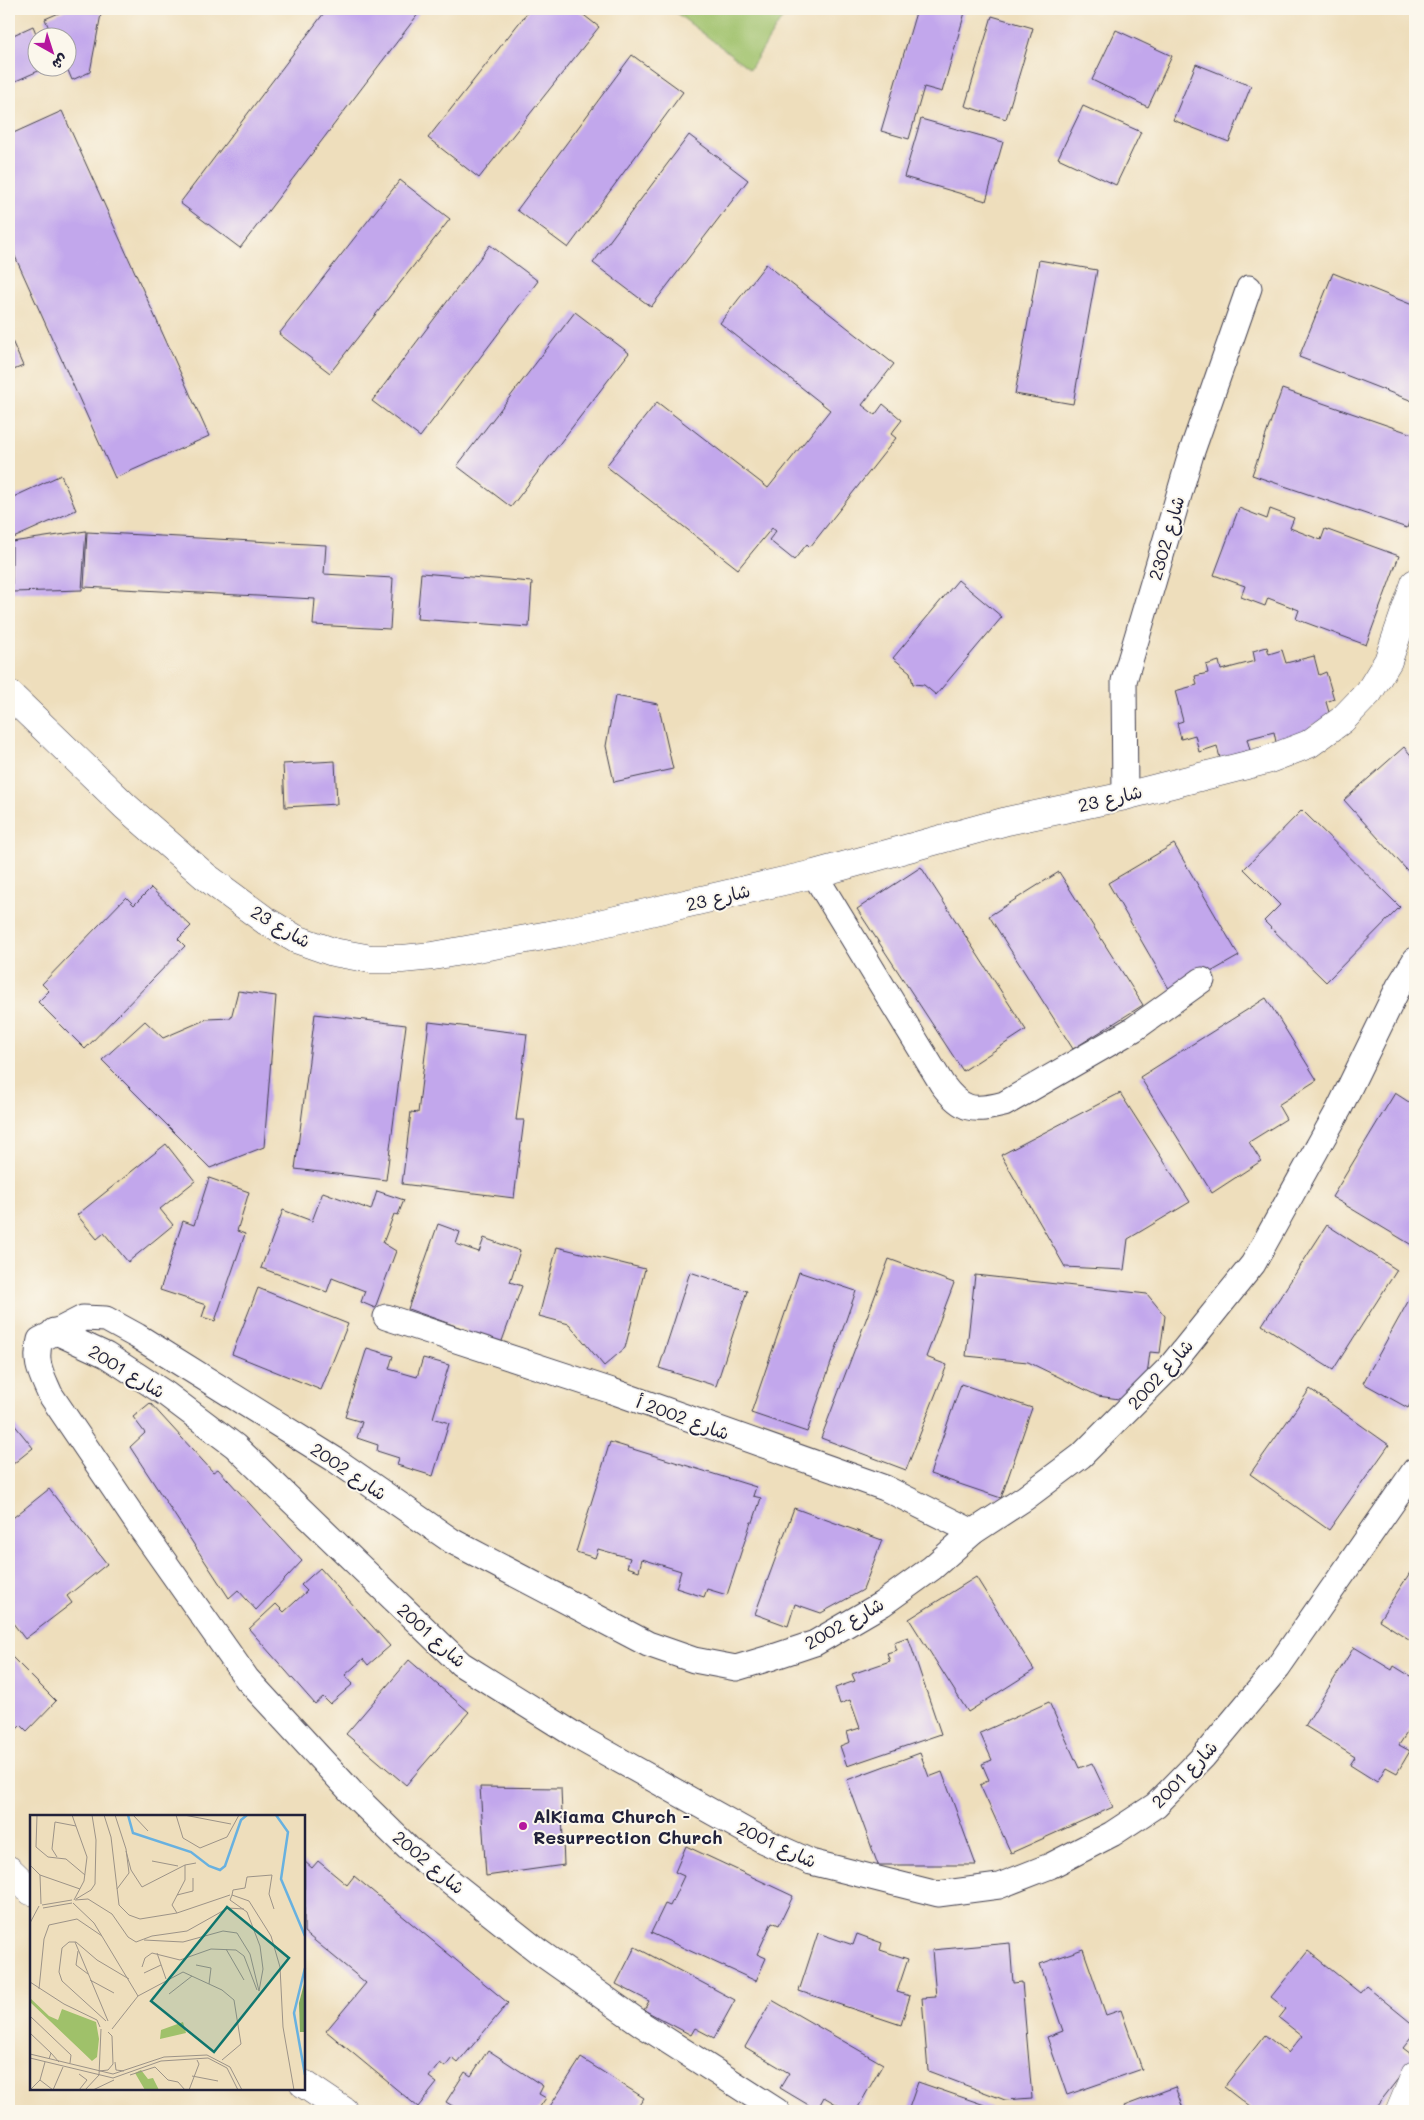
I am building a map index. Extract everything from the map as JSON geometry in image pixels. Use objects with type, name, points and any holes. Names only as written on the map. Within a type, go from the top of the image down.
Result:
[{"type":"street","name":"شارع 2302","points":[[1125,796],[1124,681],[1191,454],[1249,288]]},
{"type":"street","name":"شارع 23","points":[[9,694],[125,806],[204,876],[266,921],[296,939],[333,952],[371,959],[402,958],[442,954],[560,933],[814,874],[1007,821],[1125,796],[1267,760],[1308,744],[1335,725],[1369,692],[1388,661],[1415,583]]},
{"type":"street","points":[[814,874],[942,1084],[952,1097],[961,1105],[969,1108],[983,1110],[1004,1104],[1134,1028],[1202,980]]},
{"type":"street","name":"شارع 2002","points":[[777,2111],[643,2025],[538,1951],[408,1848],[311,1750],[247,1679],[142,1530],[50,1394],[40,1372],[36,1355],[40,1340],[54,1331],[84,1318],[106,1319],[334,1459],[452,1541],[648,1644],[694,1660],[736,1668],[815,1643],[882,1604],[932,1568],[973,1532],[1025,1498],[1081,1456],[1170,1367],[1253,1264],[1339,1109],[1399,986],[1415,960]]},
{"type":"street","name":"شارع 2002 أ","points":[[386,1317],[612,1391],[885,1488],[973,1532]]},
{"type":"street","name":"شارع 2001","points":[[54,1331],[106,1355],[151,1384],[235,1446],[461,1664],[578,1737],[764,1841],[811,1862],[938,1894],[999,1886],[1050,1866],[1112,1834],[1156,1805],[1203,1757],[1278,1667],[1415,1470]]},
{"type":"street","points":[[9,1870],[30,1891]]},
{"type":"street","points":[[1400,2111],[1415,2075]]},
{"type":"street","points":[[305,2085],[344,2111]]},
{"type":"green space","points":[[671,9],[788,9],[750,69]]},
{"type":"building","points":[[68,9],[102,9],[90,72],[78,77],[78,28],[49,28],[45,19]]},
{"type":"building","points":[[327,9],[422,9],[240,248],[180,203]]},
{"type":"building","points":[[530,9],[576,9],[599,27],[479,178],[428,138]]},
{"type":"building","points":[[917,9],[966,9],[942,92],[924,87],[909,139],[881,131]]},
{"type":"building","points":[[992,16],[1033,28],[1006,119],[965,106]]},
{"type":"building","points":[[28,28],[28,76],[9,84],[9,37]]},
{"type":"building","points":[[1116,30],[1172,56],[1148,107],[1092,80]]},
{"type":"building","points":[[632,55],[683,92],[568,248],[517,210]]},
{"type":"building","points":[[1196,64],[1251,86],[1229,142],[1173,120]]},
{"type":"building","points":[[1083,106],[1141,132],[1116,185],[1058,158]]},
{"type":"building","points":[[62,111],[209,436],[115,478],[9,243],[9,135]]},
{"type":"building","points":[[921,119],[1003,142],[986,201],[904,177]]},
{"type":"building","points":[[689,135],[748,180],[651,307],[593,263]]},
{"type":"building","points":[[400,180],[450,219],[330,373],[279,334]]},
{"type":"building","points":[[490,245],[538,281],[420,437],[372,401]]},
{"type":"building","points":[[1039,260],[1097,270],[1073,404],[1015,394]]},
{"type":"building","points":[[766,264],[894,364],[862,405],[875,415],[883,404],[902,420],[891,434],[896,438],[810,547],[807,544],[794,560],[769,540],[776,531],[772,528],[738,569],[606,466],[657,402],[768,488],[830,410],[720,323]]},
{"type":"building","points":[[1333,273],[1415,306],[1415,402],[1299,357]]},
{"type":"building","points":[[575,312],[629,353],[511,507],[457,466]]},
{"type":"building","points":[[9,334],[23,366],[9,372]]},
{"type":"building","points":[[1282,389],[1415,435],[1415,505],[1407,528],[1252,475]]},
{"type":"building","points":[[61,475],[76,510],[9,540],[9,499]]},
{"type":"building","points":[[1239,508],[1267,519],[1270,509],[1294,518],[1290,528],[1321,540],[1325,529],[1399,556],[1366,645],[1296,619],[1299,610],[1268,598],[1265,606],[1241,597],[1245,586],[1214,575]]},
{"type":"building","points":[[86,531],[82,590],[12,592],[12,542]]},
{"type":"building","points":[[87,532],[326,545],[324,574],[393,578],[390,629],[313,625],[315,599],[84,587]]},
{"type":"building","points":[[421,573],[532,582],[529,627],[417,619]]},
{"type":"building","points":[[958,580],[1002,617],[936,695],[924,685],[913,684],[910,672],[893,658]]},
{"type":"building","points":[[1267,647],[1269,654],[1282,650],[1286,663],[1314,656],[1319,675],[1326,672],[1334,699],[1326,702],[1331,719],[1311,725],[1313,732],[1276,742],[1274,732],[1247,739],[1250,750],[1220,758],[1217,746],[1199,752],[1195,735],[1181,739],[1177,723],[1183,721],[1175,691],[1197,685],[1195,676],[1208,673],[1206,665],[1219,661],[1221,670],[1255,661],[1253,651]]},
{"type":"building","points":[[615,696],[658,704],[673,769],[614,782],[606,746]]},
{"type":"building","points":[[1404,747],[1415,760],[1414,878],[1344,800]]},
{"type":"building","points":[[335,761],[337,804],[285,807],[283,764]]},
{"type":"building","points":[[1302,810],[1400,907],[1326,982],[1264,921],[1280,905],[1244,869]]},
{"type":"building","points":[[1174,844],[1239,956],[1172,994],[1108,883]]},
{"type":"building","points":[[921,867],[1026,1030],[963,1071],[857,909]]},
{"type":"building","points":[[1059,872],[1143,1005],[1073,1049],[989,916]]},
{"type":"building","points":[[151,888],[191,926],[178,939],[185,946],[85,1049],[38,1002],[49,991],[42,984],[126,897],[134,905]]},
{"type":"building","points":[[238,991],[276,996],[264,1147],[210,1168],[102,1060],[145,1021],[163,1038],[207,1019],[231,1018]]},
{"type":"building","points":[[1266,998],[1317,1080],[1278,1105],[1286,1119],[1249,1142],[1261,1161],[1212,1193],[1140,1077]]},
{"type":"building","points":[[315,1014],[406,1025],[386,1180],[295,1169]]},
{"type":"building","points":[[429,1022],[527,1034],[516,1120],[524,1120],[514,1198],[402,1184],[411,1112],[418,1113]]},
{"type":"building","points":[[1120,1093],[1190,1202],[1128,1239],[1124,1270],[1065,1267],[1001,1155]]},
{"type":"building","points":[[1395,1093],[1415,1106],[1415,1247],[1332,1197]]},
{"type":"building","points":[[166,1144],[195,1181],[160,1209],[173,1225],[128,1262],[104,1233],[97,1239],[77,1215]]},
{"type":"building","points":[[209,1178],[249,1192],[237,1231],[245,1234],[215,1321],[202,1317],[206,1305],[160,1290],[183,1221],[194,1225]]},
{"type":"building","points":[[377,1191],[404,1200],[398,1215],[394,1214],[383,1243],[396,1251],[375,1308],[361,1302],[365,1291],[332,1278],[327,1292],[261,1268],[283,1210],[312,1221],[323,1192],[371,1210]]},
{"type":"building","points":[[438,1224],[460,1232],[456,1244],[479,1252],[484,1238],[520,1251],[510,1282],[522,1286],[498,1352],[463,1340],[467,1330],[408,1309]]},
{"type":"building","points":[[1327,1225],[1397,1270],[1333,1370],[1262,1325]]},
{"type":"building","points":[[557,1247],[645,1269],[625,1348],[604,1366],[569,1324],[539,1316]]},
{"type":"building","points":[[889,1259],[954,1283],[926,1357],[947,1365],[906,1470],[821,1438]]},
{"type":"building","points":[[690,1272],[747,1291],[716,1386],[659,1368]]},
{"type":"building","points":[[799,1272],[856,1291],[807,1432],[751,1413]]},
{"type":"building","points":[[975,1275],[1147,1294],[1165,1316],[1160,1353],[1150,1352],[1146,1383],[1126,1400],[1098,1396],[1028,1362],[966,1356]]},
{"type":"building","points":[[258,1288],[348,1324],[321,1390],[232,1354]]},
{"type":"building","points":[[1415,1289],[1415,1395],[1408,1408],[1363,1383]]},
{"type":"building","points":[[367,1348],[393,1356],[389,1369],[417,1377],[423,1358],[449,1365],[433,1418],[449,1423],[433,1476],[397,1465],[399,1458],[377,1451],[378,1445],[357,1438],[362,1422],[345,1417]]},
{"type":"building","points":[[961,1384],[1032,1408],[1001,1498],[930,1474]]},
{"type":"building","points":[[1310,1389],[1389,1445],[1329,1530],[1250,1474]]},
{"type":"building","points":[[150,1403],[213,1472],[218,1469],[302,1561],[256,1610],[238,1590],[229,1598],[130,1447],[145,1433],[133,1417]]},
{"type":"building","points":[[9,1418],[33,1448],[13,1464],[9,1460]]},
{"type":"building","points":[[610,1442],[756,1487],[753,1496],[761,1498],[727,1595],[707,1589],[704,1597],[676,1588],[681,1571],[642,1559],[639,1571],[627,1567],[630,1558],[598,1549],[595,1558],[576,1552]]},
{"type":"building","points":[[49,1489],[107,1564],[67,1596],[72,1603],[25,1639],[9,1618],[9,1521]]},
{"type":"building","points":[[794,1508],[882,1540],[863,1590],[821,1613],[795,1604],[788,1626],[755,1614]]},
{"type":"building","points":[[1415,1565],[1415,1643],[1379,1620]]},
{"type":"building","points":[[320,1568],[390,1646],[368,1665],[363,1659],[345,1675],[353,1684],[330,1704],[323,1697],[315,1704],[249,1629],[276,1604],[284,1612],[307,1591],[301,1585]]},
{"type":"building","points":[[976,1577],[1034,1670],[968,1712],[909,1619]]},
{"type":"building","points":[[908,1637],[941,1734],[847,1766],[840,1746],[850,1742],[847,1732],[860,1728],[850,1700],[840,1704],[835,1688],[855,1681],[852,1674],[890,1661],[887,1653],[897,1650],[894,1642]]},
{"type":"building","points":[[1354,1647],[1392,1670],[1394,1666],[1415,1679],[1415,1723],[1399,1745],[1410,1751],[1397,1773],[1386,1767],[1377,1782],[1350,1765],[1355,1757],[1305,1726]]},
{"type":"building","points":[[9,1654],[56,1701],[27,1731],[21,1725],[9,1737]]},
{"type":"building","points":[[409,1660],[469,1712],[406,1785],[346,1734]]},
{"type":"building","points":[[1049,1702],[1079,1768],[1092,1763],[1113,1807],[1011,1853],[980,1785],[989,1780],[982,1764],[992,1760],[980,1733]]},
{"type":"building","points":[[920,1753],[929,1777],[942,1772],[976,1865],[878,1865],[847,1780]]},
{"type":"building","name":"AlKiama Church - Resurrection Church","points":[[480,1787],[561,1788],[564,1865],[486,1876]]},
{"type":"building","points":[[686,1846],[793,1896],[779,1925],[772,1922],[757,1954],[766,1958],[756,1981],[651,1933],[665,1904],[670,1906],[684,1876],[675,1872]]},
{"type":"building","points":[[318,1861],[347,1885],[354,1876],[508,2003],[458,2063],[452,2058],[445,2067],[440,2063],[429,2077],[437,2083],[418,2107],[326,2031],[366,1983],[305,1933],[305,1862],[312,1868]]},
{"type":"building","points":[[818,1933],[853,1945],[857,1934],[882,1943],[880,1950],[908,1959],[897,1992],[910,1996],[901,2025],[799,1991]]},
{"type":"building","points":[[1010,1943],[1013,1983],[1022,1982],[1032,2098],[1005,2100],[928,2071],[922,1998],[936,1997],[932,1950]]},
{"type":"building","points":[[635,1947],[735,2000],[714,2038],[695,2028],[691,2035],[644,2010],[649,2001],[616,1984]]},
{"type":"building","points":[[1083,1949],[1106,2015],[1121,2010],[1142,2069],[1067,2095],[1047,2037],[1063,2031],[1040,1964]]},
{"type":"building","points":[[1308,1951],[1360,1993],[1366,1986],[1415,2026],[1415,2033],[1403,2048],[1415,2057],[1373,2111],[1255,2111],[1224,2087],[1265,2035],[1288,2053],[1302,2036],[1279,2018],[1286,2009],[1271,1997]]},
{"type":"building","points":[[772,2000],[883,2064],[856,2111],[848,2111],[824,2097],[817,2110],[780,2088],[789,2073],[745,2047]]},
{"type":"building","points":[[488,2050],[543,2086],[539,2094],[546,2098],[537,2111],[461,2111],[446,2102],[465,2072],[471,2076]]},
{"type":"building","points":[[581,2058],[644,2098],[635,2111],[547,2111]]},
{"type":"building","points":[[918,2082],[1002,2111],[908,2111]]},
{"type":"building","points":[[1175,2087],[1184,2111],[1126,2111],[1124,2106]]},
{"type":"place","name":"AlKiama Church - Resurrection Church","points":[[523,1826]]}]
